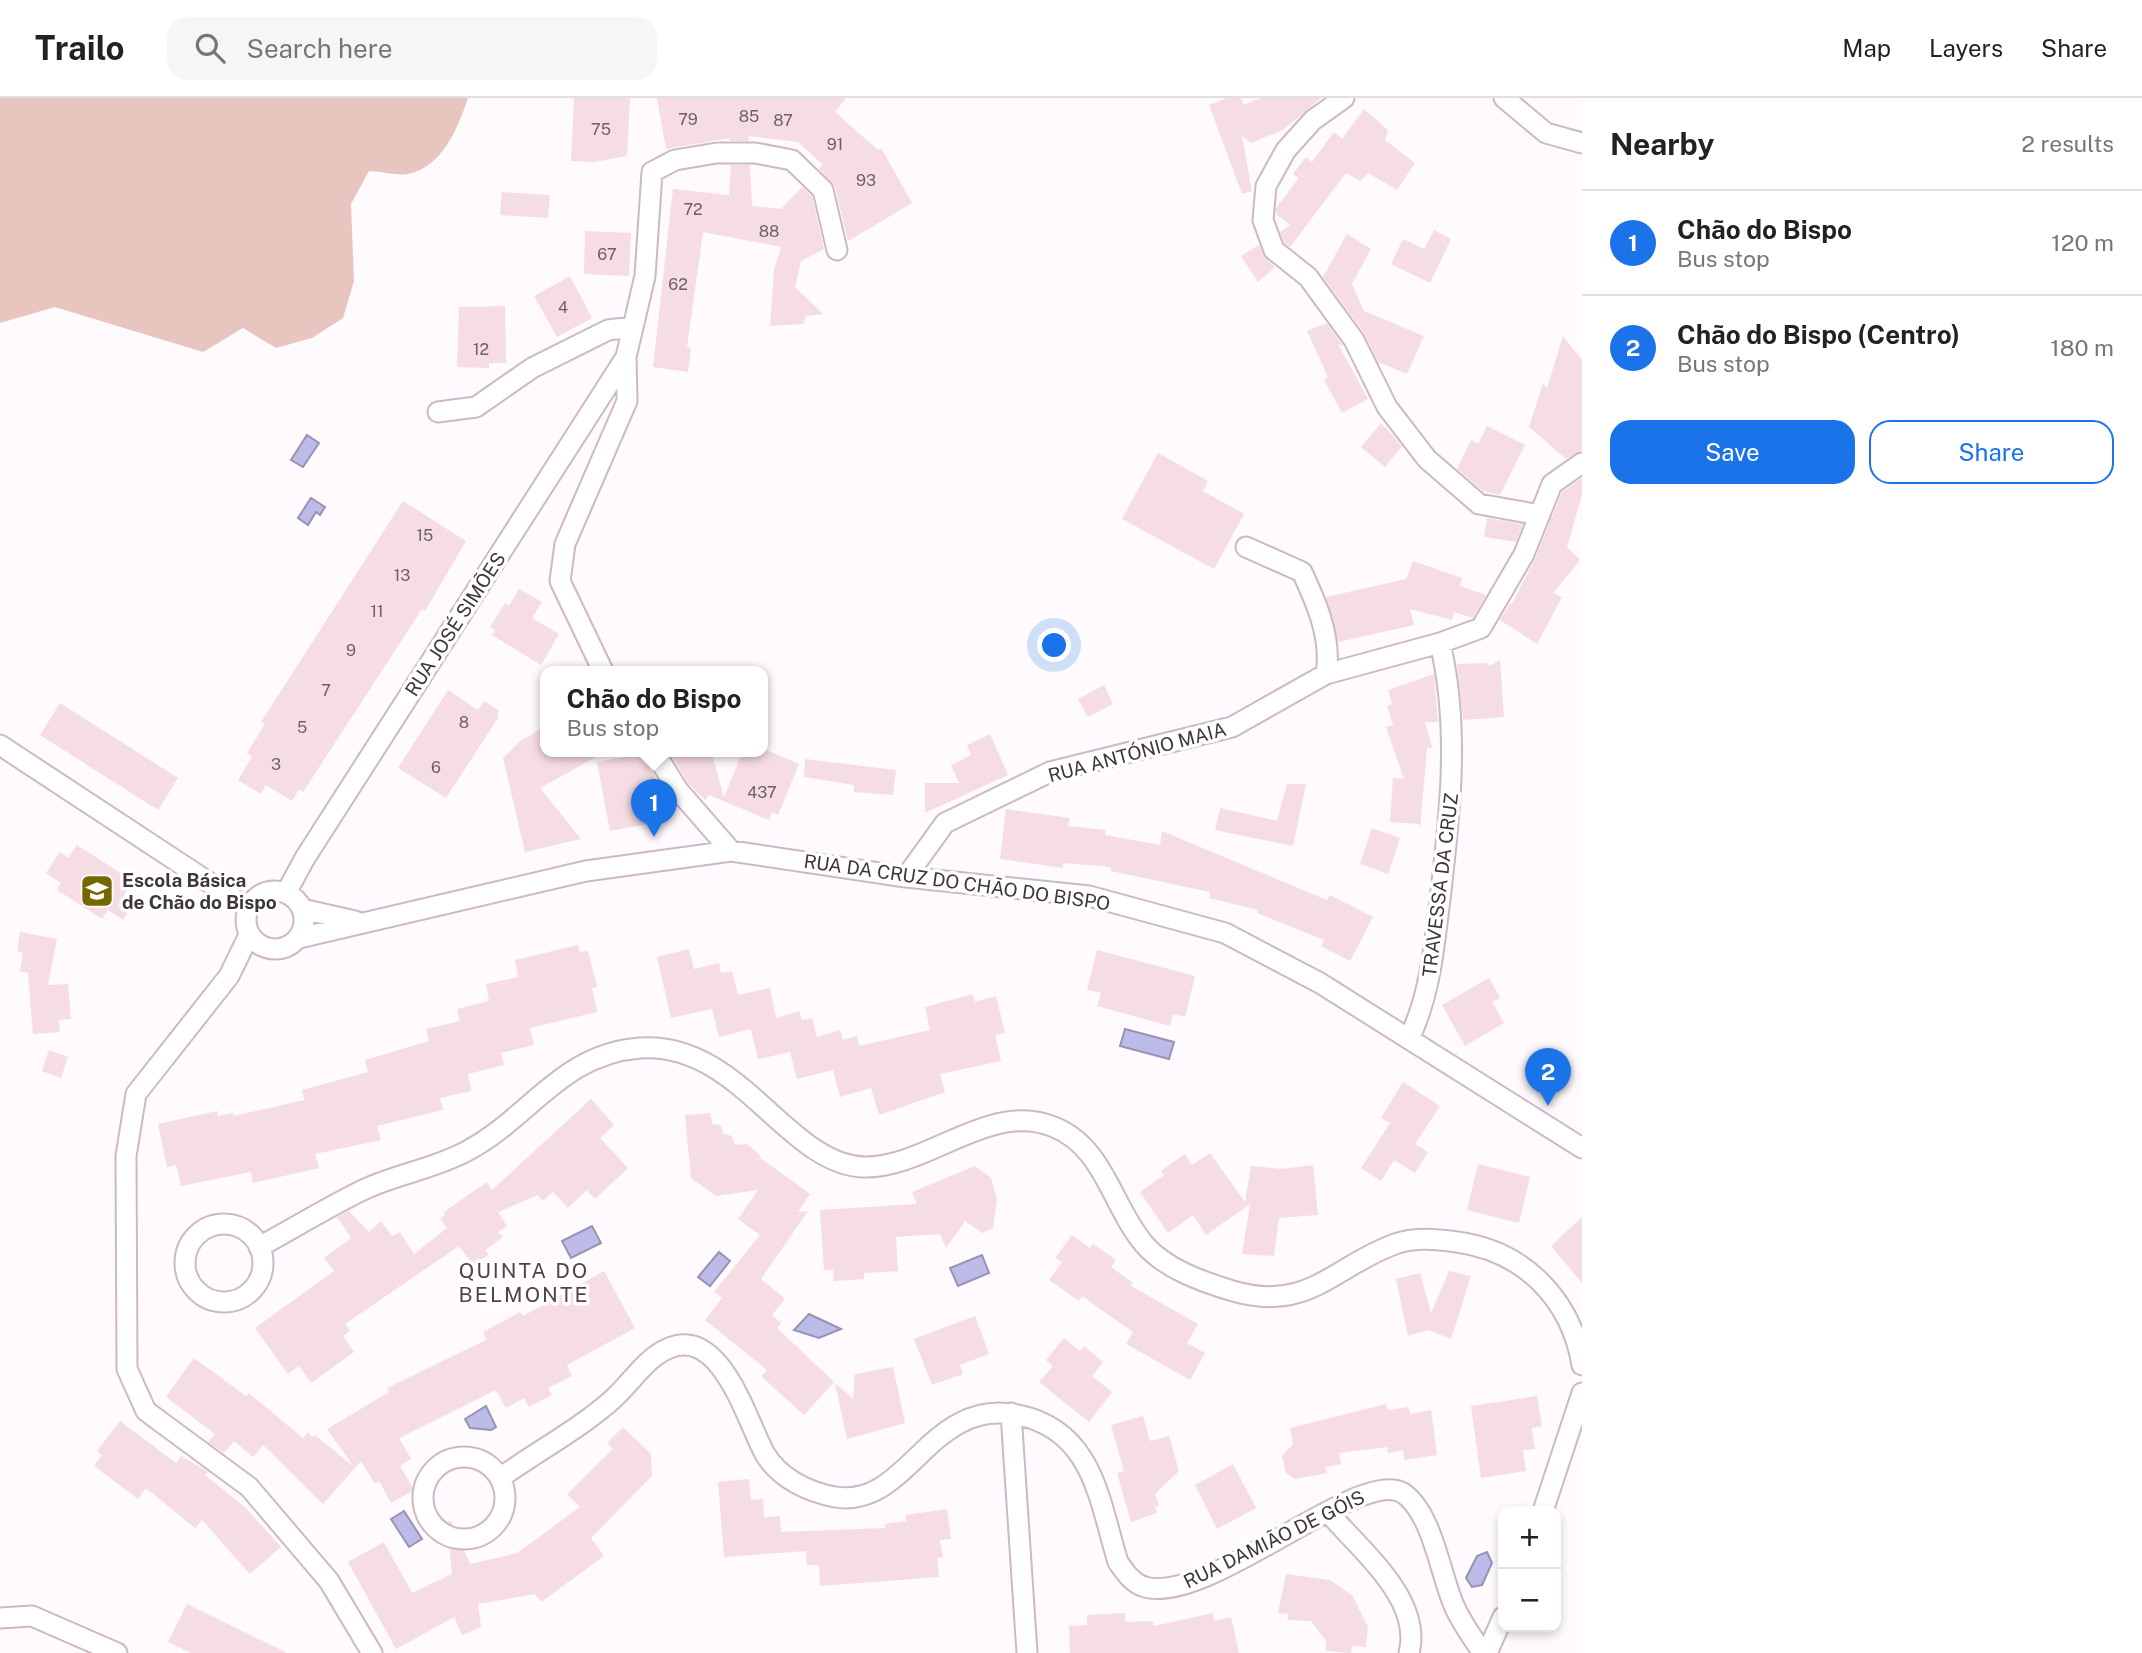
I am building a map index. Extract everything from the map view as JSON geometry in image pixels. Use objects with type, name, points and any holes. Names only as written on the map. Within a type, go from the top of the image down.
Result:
[{"type":"street","points":[[1344,98],[1304,130],[1286,150],[1266,186],[1263,220],[1274,250],[1308,277],[1354,340],[1387,407],[1427,459],[1479,504],[1540,515]]},
{"type":"street","points":[[1504,98],[1546,133],[1582,143]]},
{"type":"street","points":[[601,666],[560,581],[565,544],[627,401],[626,358],[645,276],[652,172],[675,160],[717,153],[755,153],[792,160],[823,190],[837,250]]},
{"type":"street","points":[[438,412],[476,407],[532,368],[608,330],[633,327]]},
{"type":"street","name":"RUA JOSÉ SIMÕES","points":[[286,893],[305,858],[626,358]]},
{"type":"street","name":"RUA ANTÓNIO MAIA","points":[[906,877],[945,823],[1050,772],[1232,727],[1326,674],[1440,643],[1481,628],[1524,554],[1552,484],[1582,463]]},
{"type":"street","points":[[1246,547],[1303,572],[1330,654],[1326,674]]},
{"type":"street","name":"TRAVESSA DA CRUZ","points":[[1409,1039],[1424,1007],[1451,804],[1447,672],[1440,643]]},
{"type":"street","points":[[0,745],[248,908]]},
{"type":"street","points":[[658,757],[678,789],[731,851]]},
{"type":"street","name":"RUA DA CRUZ DO CHÃO DO BISPO","points":[[299,938],[586,872],[731,851],[906,877],[1089,896],[1225,933],[1321,983],[1582,1148]]},
{"type":"street","points":[[229,976],[272,950],[291,945],[299,938],[303,929],[302,909],[286,893],[271,890],[257,896],[248,908],[245,922],[249,935],[259,945],[272,950]]},
{"type":"street","name":"RUA DA CRUZ DO CHÃO DO BISPO","points":[[302,909],[360,922]]},
{"type":"street","points":[[249,935],[229,976],[136,1094],[126,1156],[127,1369],[146,1411],[248,1486],[329,1581],[372,1653]]},
{"type":"street","points":[[259,1247],[365,1189],[468,1151],[565,1074],[587,1060],[613,1051],[662,1047],[684,1052],[713,1066],[834,1160],[862,1167],[891,1164],[1004,1124],[1032,1120],[1056,1127],[1077,1142],[1097,1163],[1147,1248],[1204,1283],[1244,1294],[1294,1295],[1316,1287],[1395,1244],[1430,1238],[1498,1251],[1550,1289],[1566,1315],[1579,1346],[1582,1365]]},
{"type":"street","points":[[227,1224],[251,1236],[259,1247],[262,1258],[258,1282],[241,1298],[230,1302],[206,1298],[189,1280],[185,1266],[186,1253],[201,1231],[227,1224]]},
{"type":"street","name":"RUA DAMIÃO DE GÓIS","points":[[500,1478],[612,1400],[657,1354],[670,1347],[685,1345],[704,1352],[720,1364],[752,1421],[765,1455],[788,1479],[811,1490],[836,1497],[863,1496],[886,1486],[937,1436],[978,1413],[1011,1413],[1052,1426],[1084,1458],[1118,1562],[1129,1577],[1144,1587],[1180,1585],[1254,1552],[1328,1512],[1381,1489],[1404,1493],[1416,1507],[1428,1529],[1453,1604],[1485,1653]]},
{"type":"street","points":[[1545,1506],[1582,1393]]},
{"type":"street","points":[[1011,1413],[1027,1653]]},
{"type":"street","points":[[470,1456],[484,1461],[500,1478],[506,1499],[503,1513],[496,1525],[484,1534],[471,1539],[450,1536],[432,1524],[425,1511],[425,1483],[442,1462],[470,1456]]},
{"type":"street","points":[[1328,1512],[1399,1594],[1409,1617],[1409,1653]]},
{"type":"street","points":[[0,1618],[32,1616],[117,1653]]},
{"type":"street","points":[[1485,1653],[1498,1627]]},
{"type":"shaded area","points":[[0,98],[468,98],[454,133],[440,155],[431,163],[408,174],[369,171],[351,204],[354,281],[343,318],[312,338],[276,348],[243,328],[203,352],[55,307],[0,323]]},
{"type":"water","points":[[307,435],[319,443],[303,467],[291,460]]},
{"type":"water","points":[[311,498],[325,507],[320,515],[316,512],[308,525],[298,518]]},
{"type":"water","points":[[1125,1029],[1174,1042],[1169,1059],[1120,1046]]},
{"type":"water","points":[[592,1226],[601,1243],[571,1258],[562,1241]]},
{"type":"water","points":[[719,1252],[730,1261],[710,1286],[698,1277]]},
{"type":"water","points":[[982,1255],[989,1273],[958,1286],[950,1268]]},
{"type":"water","points":[[809,1314],[841,1329],[819,1338],[794,1330]]},
{"type":"water","points":[[486,1406],[496,1427],[491,1430],[470,1428],[465,1419]]},
{"type":"water","points":[[404,1511],[422,1539],[409,1547],[391,1519]]},
{"type":"water","points":[[1487,1552],[1492,1563],[1482,1585],[1472,1587],[1466,1578],[1477,1556]]},
{"type":"building","points":[[574,98],[630,98],[627,156],[594,162],[571,161]]},
{"type":"building","points":[[657,98],[846,98],[835,112],[878,150],[881,148],[912,203],[848,241],[835,187],[819,169],[823,165],[798,142],[748,136],[749,141],[730,141],[730,138],[666,149]]},
{"type":"building","points":[[1227,98],[1241,98],[1244,105],[1260,98],[1321,98],[1283,130],[1251,143],[1242,136],[1252,191],[1242,194],[1209,105]]},
{"type":"building","points":[[1364,109],[1388,130],[1385,140],[1415,163],[1397,190],[1368,173],[1360,181],[1346,173],[1290,247],[1284,243],[1280,232],[1290,225],[1276,214],[1276,208],[1299,178],[1293,174],[1306,157],[1312,162],[1334,132],[1342,139]]},
{"type":"building","points":[[731,165],[750,165],[752,206],[781,209],[802,187],[812,196],[824,249],[801,261],[795,287],[823,314],[806,316],[803,324],[770,326],[774,270],[781,247],[703,232],[687,347],[691,348],[688,372],[653,367],[673,189],[729,195]]},
{"type":"building","points":[[502,192],[550,195],[548,218],[500,215]]},
{"type":"building","points":[[1434,230],[1451,239],[1430,283],[1391,264],[1403,239],[1424,249]]},
{"type":"building","points":[[585,231],[631,233],[629,276],[584,274]]},
{"type":"building","points":[[1347,234],[1371,249],[1352,284],[1364,311],[1424,336],[1407,374],[1378,362],[1364,333],[1323,277]]},
{"type":"building","points":[[1259,245],[1266,259],[1275,267],[1258,282],[1241,256]]},
{"type":"building","points":[[570,276],[592,318],[557,337],[534,296]]},
{"type":"building","points":[[505,306],[506,363],[489,363],[489,368],[457,367],[459,307]]},
{"type":"building","points":[[1327,323],[1343,346],[1338,344],[1368,399],[1342,413],[1324,380],[1328,377],[1307,331]]},
{"type":"building","points":[[1563,336],[1582,360],[1582,451],[1566,459],[1529,427],[1543,384],[1547,388]]},
{"type":"building","points":[[1381,423],[1402,446],[1385,467],[1361,447]]},
{"type":"building","points":[[1487,426],[1525,445],[1500,495],[1483,491],[1457,469],[1471,440],[1478,444]]},
{"type":"building","points":[[1158,453],[1208,481],[1203,491],[1244,514],[1214,569],[1122,519]]},
{"type":"building","points":[[1582,478],[1582,495],[1567,547],[1580,560],[1553,593],[1562,597],[1537,644],[1500,620],[1510,603],[1512,604],[1535,559],[1562,492]]},
{"type":"building","points":[[403,501],[466,541],[425,611],[422,609],[303,792],[299,789],[292,801],[266,785],[261,794],[238,780],[252,757],[247,753],[265,724],[261,722]]},
{"type":"building","points":[[1487,518],[1523,524],[1516,542],[1484,537]]},
{"type":"building","points":[[1413,561],[1462,578],[1460,586],[1486,595],[1473,618],[1454,612],[1452,620],[1410,609],[1414,625],[1338,642],[1326,597],[1406,579]]},
{"type":"building","points":[[519,589],[542,602],[532,618],[559,634],[541,665],[492,635],[495,630],[490,627],[505,603],[509,606]]},
{"type":"building","points":[[1500,660],[1504,717],[1463,720],[1457,664],[1486,663],[1490,666]]},
{"type":"building","points":[[1434,674],[1438,722],[1425,722],[1432,748],[1427,748],[1420,829],[1419,824],[1390,822],[1393,778],[1404,779],[1386,727],[1393,725],[1387,706],[1392,704],[1388,690]]},
{"type":"building","points":[[1104,685],[1113,704],[1088,717],[1078,699]]},
{"type":"building","points":[[448,690],[478,710],[484,701],[498,710],[498,718],[446,798],[398,768]]},
{"type":"building","points":[[60,703],[178,778],[158,810],[40,735]]},
{"type":"building","points":[[540,730],[540,757],[596,757],[540,788],[581,839],[525,852],[503,758],[520,741]]},
{"type":"building","points":[[990,734],[1008,775],[925,813],[925,783],[959,783],[951,765],[971,755],[967,745]]},
{"type":"building","points":[[769,751],[799,764],[778,815],[772,812],[769,820],[709,795],[705,800],[688,783],[673,757],[713,757],[724,797],[741,757],[768,757]]},
{"type":"building","points":[[644,757],[655,776],[664,821],[610,831],[597,762]]},
{"type":"building","points":[[805,759],[896,770],[893,795],[854,792],[854,785],[804,777]]},
{"type":"building","points":[[1287,784],[1306,784],[1293,846],[1215,830],[1220,808],[1277,821]]},
{"type":"building","points":[[1006,809],[1070,818],[1068,826],[1105,830],[1105,835],[1160,845],[1162,831],[1327,900],[1330,895],[1373,917],[1350,961],[1321,946],[1324,940],[1257,913],[1258,910],[1209,898],[1210,892],[1111,871],[1111,867],[1063,863],[1063,868],[1000,859]]},
{"type":"building","points":[[1372,828],[1400,838],[1388,874],[1360,864]]},
{"type":"building","points":[[77,845],[133,881],[124,895],[135,902],[123,920],[108,910],[102,919],[57,890],[61,883],[46,873],[60,852],[68,858]]},
{"type":"building","points":[[20,932],[57,939],[48,985],[68,984],[71,1019],[59,1020],[60,1032],[33,1034],[28,973],[20,971],[23,953],[17,951]]},
{"type":"building","points":[[578,945],[580,952],[588,951],[597,987],[592,988],[597,1012],[530,1028],[534,1045],[501,1053],[504,1065],[468,1074],[471,1091],[440,1098],[443,1110],[377,1126],[381,1140],[315,1154],[319,1168],[253,1183],[251,1172],[181,1186],[176,1165],[167,1167],[158,1124],[217,1111],[218,1116],[233,1113],[234,1116],[304,1100],[302,1090],[368,1072],[365,1060],[429,1041],[426,1029],[460,1021],[457,1009],[489,1001],[486,984],[518,977],[515,960]]},
{"type":"building","points":[[689,949],[694,969],[719,963],[721,973],[732,971],[738,995],[770,988],[776,1018],[799,1011],[802,1020],[812,1018],[817,1037],[840,1030],[843,1040],[857,1036],[859,1046],[930,1030],[925,1007],[973,994],[975,1002],[996,996],[1005,1033],[995,1035],[1001,1061],[940,1074],[945,1092],[879,1115],[871,1088],[840,1097],[833,1070],[797,1079],[790,1052],[758,1059],[751,1029],[719,1037],[712,1009],[671,1018],[657,957]]},
{"type":"building","points":[[1097,950],[1195,976],[1185,1017],[1173,1014],[1170,1026],[1097,1006],[1101,993],[1087,990]]},
{"type":"building","points":[[1489,978],[1500,998],[1492,1002],[1504,1023],[1465,1046],[1442,1005]]},
{"type":"building","points":[[49,1050],[68,1057],[61,1078],[42,1071]]},
{"type":"building","points":[[1403,1082],[1440,1106],[1415,1144],[1428,1152],[1415,1173],[1394,1160],[1381,1181],[1361,1168],[1390,1123],[1381,1118]]},
{"type":"building","points":[[591,1099],[614,1125],[600,1138],[628,1168],[595,1199],[587,1190],[568,1208],[553,1192],[543,1201],[538,1195],[498,1212],[507,1226],[498,1232],[503,1237],[485,1250],[489,1255],[472,1264],[459,1246],[345,1324],[350,1331],[343,1336],[354,1352],[311,1383],[299,1366],[288,1374],[255,1328],[334,1271],[324,1258],[351,1238],[337,1217],[349,1211],[369,1232],[381,1221],[392,1236],[400,1232],[414,1254],[447,1228],[440,1219],[445,1215],[444,1212],[487,1182],[492,1190]]},
{"type":"building","points":[[710,1113],[712,1124],[721,1125],[723,1134],[732,1136],[735,1145],[747,1144],[759,1157],[810,1194],[798,1212],[808,1211],[761,1279],[785,1299],[772,1315],[781,1323],[777,1328],[834,1382],[804,1415],[761,1376],[767,1370],[705,1320],[722,1298],[714,1292],[760,1235],[738,1219],[758,1190],[716,1196],[691,1178],[685,1115]]},
{"type":"building","points":[[1210,1153],[1245,1202],[1251,1166],[1282,1169],[1313,1165],[1318,1215],[1279,1218],[1274,1256],[1242,1254],[1250,1204],[1206,1235],[1193,1215],[1168,1233],[1140,1192],[1164,1175],[1161,1171],[1185,1154],[1192,1165]]},
{"type":"building","points":[[1478,1164],[1530,1177],[1519,1223],[1467,1210]]},
{"type":"building","points":[[975,1166],[991,1178],[997,1199],[993,1228],[982,1233],[965,1221],[946,1248],[940,1234],[896,1237],[898,1271],[864,1273],[864,1279],[834,1281],[833,1270],[824,1270],[820,1210],[917,1204],[912,1192]]},
{"type":"building","points":[[1582,1217],[1582,1283],[1551,1246]]},
{"type":"building","points":[[1072,1235],[1090,1248],[1093,1244],[1116,1260],[1111,1267],[1133,1283],[1131,1286],[1198,1324],[1187,1343],[1205,1353],[1190,1380],[1126,1344],[1133,1332],[1082,1296],[1079,1301],[1049,1280],[1062,1262],[1055,1258]]},
{"type":"building","points":[[604,1271],[635,1328],[567,1365],[572,1376],[548,1388],[552,1395],[529,1407],[524,1398],[506,1408],[496,1390],[399,1438],[411,1459],[400,1466],[414,1490],[391,1503],[379,1481],[375,1484],[361,1461],[323,1504],[263,1445],[253,1457],[234,1441],[224,1453],[208,1442],[215,1434],[166,1397],[194,1358],[246,1396],[249,1393],[303,1438],[308,1432],[312,1437],[315,1435],[354,1467],[327,1429],[389,1392],[387,1388],[486,1340],[483,1332],[520,1312],[523,1316]]},
{"type":"building","points":[[1449,1271],[1471,1276],[1451,1339],[1428,1330],[1408,1336],[1396,1279],[1420,1273],[1431,1313]]},
{"type":"building","points":[[975,1316],[989,1354],[960,1365],[963,1374],[932,1385],[914,1339]]},
{"type":"building","points":[[1064,1338],[1080,1351],[1084,1346],[1103,1362],[1092,1376],[1112,1392],[1089,1422],[1039,1382],[1053,1366],[1046,1360]]},
{"type":"building","points":[[893,1367],[905,1423],[847,1439],[835,1383],[853,1399],[855,1374]]},
{"type":"building","points":[[1537,1396],[1542,1426],[1532,1428],[1535,1449],[1523,1450],[1526,1471],[1481,1478],[1471,1406]]},
{"type":"building","points":[[1386,1404],[1388,1410],[1409,1407],[1410,1414],[1431,1410],[1437,1455],[1404,1460],[1403,1450],[1388,1453],[1387,1447],[1339,1453],[1341,1464],[1325,1467],[1327,1473],[1295,1479],[1286,1473],[1282,1456],[1293,1444],[1290,1428]]},
{"type":"building","points":[[1143,1416],[1150,1441],[1169,1436],[1179,1471],[1155,1494],[1159,1506],[1155,1507],[1157,1513],[1131,1522],[1117,1473],[1124,1471],[1111,1425]]},
{"type":"building","points":[[120,1421],[176,1463],[181,1456],[208,1472],[205,1475],[246,1508],[281,1547],[250,1574],[202,1520],[195,1528],[146,1488],[138,1499],[94,1466],[102,1455],[97,1451]]},
{"type":"building","points":[[623,1427],[651,1454],[652,1476],[591,1538],[604,1556],[541,1602],[535,1594],[478,1604],[481,1627],[462,1635],[454,1617],[396,1649],[348,1562],[384,1542],[412,1593],[452,1574],[447,1522],[451,1521],[470,1564],[517,1553],[580,1507],[567,1494],[613,1449],[607,1443]]},
{"type":"building","points":[[1233,1464],[1256,1508],[1217,1529],[1195,1485]]},
{"type":"building","points":[[749,1479],[751,1500],[763,1499],[764,1517],[780,1516],[781,1532],[885,1528],[885,1524],[906,1521],[906,1515],[947,1509],[951,1539],[940,1540],[943,1557],[937,1558],[939,1577],[820,1586],[819,1565],[807,1565],[806,1551],[724,1557],[718,1482]]},
{"type":"building","points":[[1286,1574],[1330,1580],[1352,1595],[1368,1627],[1366,1647],[1352,1646],[1351,1653],[1326,1651],[1326,1641],[1311,1621],[1287,1620],[1289,1614],[1278,1613]]},
{"type":"building","points":[[187,1604],[287,1653],[191,1653],[168,1642]]},
{"type":"building","points":[[1125,1613],[1125,1622],[1153,1621],[1154,1626],[1213,1613],[1214,1621],[1231,1617],[1239,1653],[1070,1653],[1069,1626],[1087,1625],[1087,1615]]},
{"type":"place","name":"Chão do Bispo","points":[[654,837]]},
{"type":"place","name":"Escola Básica de Chão do Bispo","points":[[97,891]]},
{"type":"place","name":"Chão do Bispo (Centro)","points":[[1548,1106]]},
{"type":"district","name":"QUINTA DO BELMONTE","points":[[524,1282]]}]
